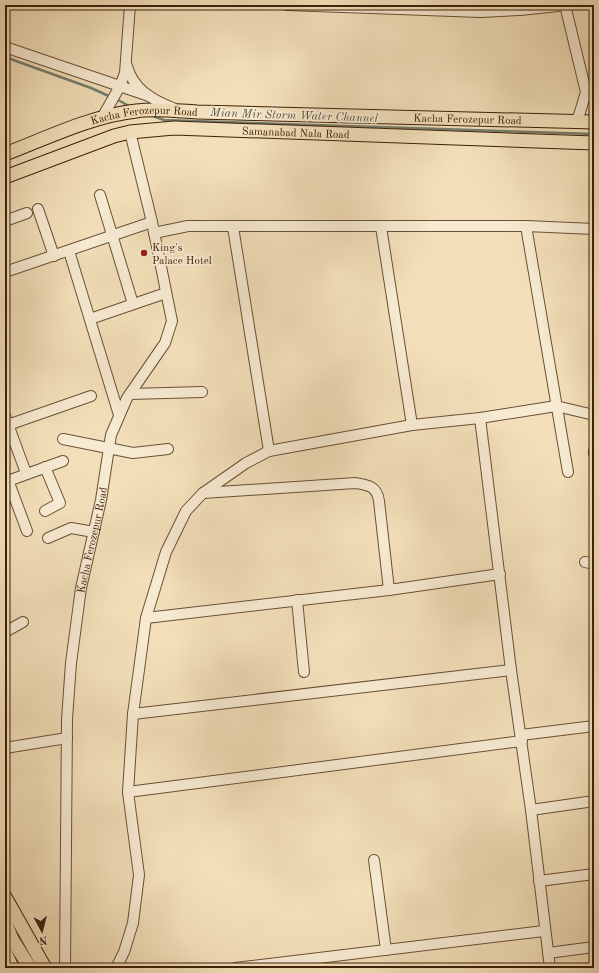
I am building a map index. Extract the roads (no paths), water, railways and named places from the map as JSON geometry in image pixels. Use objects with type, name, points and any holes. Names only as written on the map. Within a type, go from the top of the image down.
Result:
[{"type":"main road","name":"Kacha Ferozepur Road","points":[[5,154],[102,118],[136,111],[156,109],[181,111],[594,122]]},
{"type":"main road","name":"Samanabad Nala Road","points":[[5,177],[92,143],[130,132],[174,128],[594,142]]},
{"type":"main road","points":[[5,897],[45,968]]},
{"type":"main road","points":[[5,922],[12,939],[30,968]]},
{"type":"street","points":[[102,118],[120,86],[127,64],[130,5]]},
{"type":"street","points":[[287,5],[481,12],[520,10],[566,5],[590,91],[577,122]]},
{"type":"street","points":[[5,47],[149,96],[181,111]]},
{"type":"street","points":[[127,64],[129,72],[136,85],[149,96]]},
{"type":"street","name":"Kacha Ferozepur Road","points":[[65,968],[67,738],[71,663],[81,588],[94,532],[111,435],[130,394],[165,343],[172,321],[152,222],[130,132]]},
{"type":"street","points":[[594,142],[594,148]]},
{"type":"street","points":[[100,195],[134,304]]},
{"type":"street","points":[[38,209],[54,256]]},
{"type":"street","points":[[5,220],[27,213]]},
{"type":"street","points":[[5,272],[152,222]]},
{"type":"street","points":[[154,233],[188,226],[526,226],[594,229]]},
{"type":"street","points":[[526,226],[568,472]]},
{"type":"street","points":[[233,227],[269,451]]},
{"type":"street","points":[[381,227],[412,425]]},
{"type":"street","points":[[69,251],[120,415]]},
{"type":"street","points":[[90,319],[166,293]]},
{"type":"street","points":[[130,394],[202,392]]},
{"type":"street","points":[[26,473],[6,422],[91,396]]},
{"type":"street","points":[[116,968],[124,952],[133,922],[138,876],[128,792],[133,714],[146,618],[166,552],[186,511],[203,493],[246,463],[269,451],[412,425],[480,418],[556,406],[594,415]]},
{"type":"street","points":[[480,418],[511,670],[522,738],[531,810],[544,931],[550,968]]},
{"type":"street","points":[[63,439],[133,453],[168,450]]},
{"type":"street","points":[[27,531],[6,481],[62,461]]},
{"type":"street","points":[[44,511],[60,503],[45,467]]},
{"type":"street","points":[[203,493],[355,483],[371,486],[378,492],[390,590]]},
{"type":"street","points":[[48,538],[71,528],[94,532]]},
{"type":"street","points":[[146,618],[390,590],[500,574]]},
{"type":"street","points":[[297,600],[304,672]]},
{"type":"street","points":[[5,632],[23,622]]},
{"type":"street","points":[[133,714],[511,670]]},
{"type":"street","points":[[128,792],[522,738],[594,726]]},
{"type":"street","points":[[5,748],[67,738]]},
{"type":"street","points":[[531,810],[594,801]]},
{"type":"street","points":[[374,860],[386,950]]},
{"type":"street","points":[[539,880],[594,874]]},
{"type":"street","points":[[235,968],[544,931]]},
{"type":"street","points":[[548,953],[594,947]]},
{"type":"street","points":[[5,949],[14,968]]},
{"type":"waterway","name":"Mian Mir Storm Water Channel","points":[[5,57],[91,88],[111,97]]},
{"type":"waterway","name":"Mian Mir Storm Water Channel","points":[[116,99],[131,107]]},
{"type":"waterway","name":"Mian Mir Storm Water Channel","points":[[150,115],[164,120],[594,134]]},
{"type":"place","name":"King's Palace Hotel","points":[[144,253]]}]
